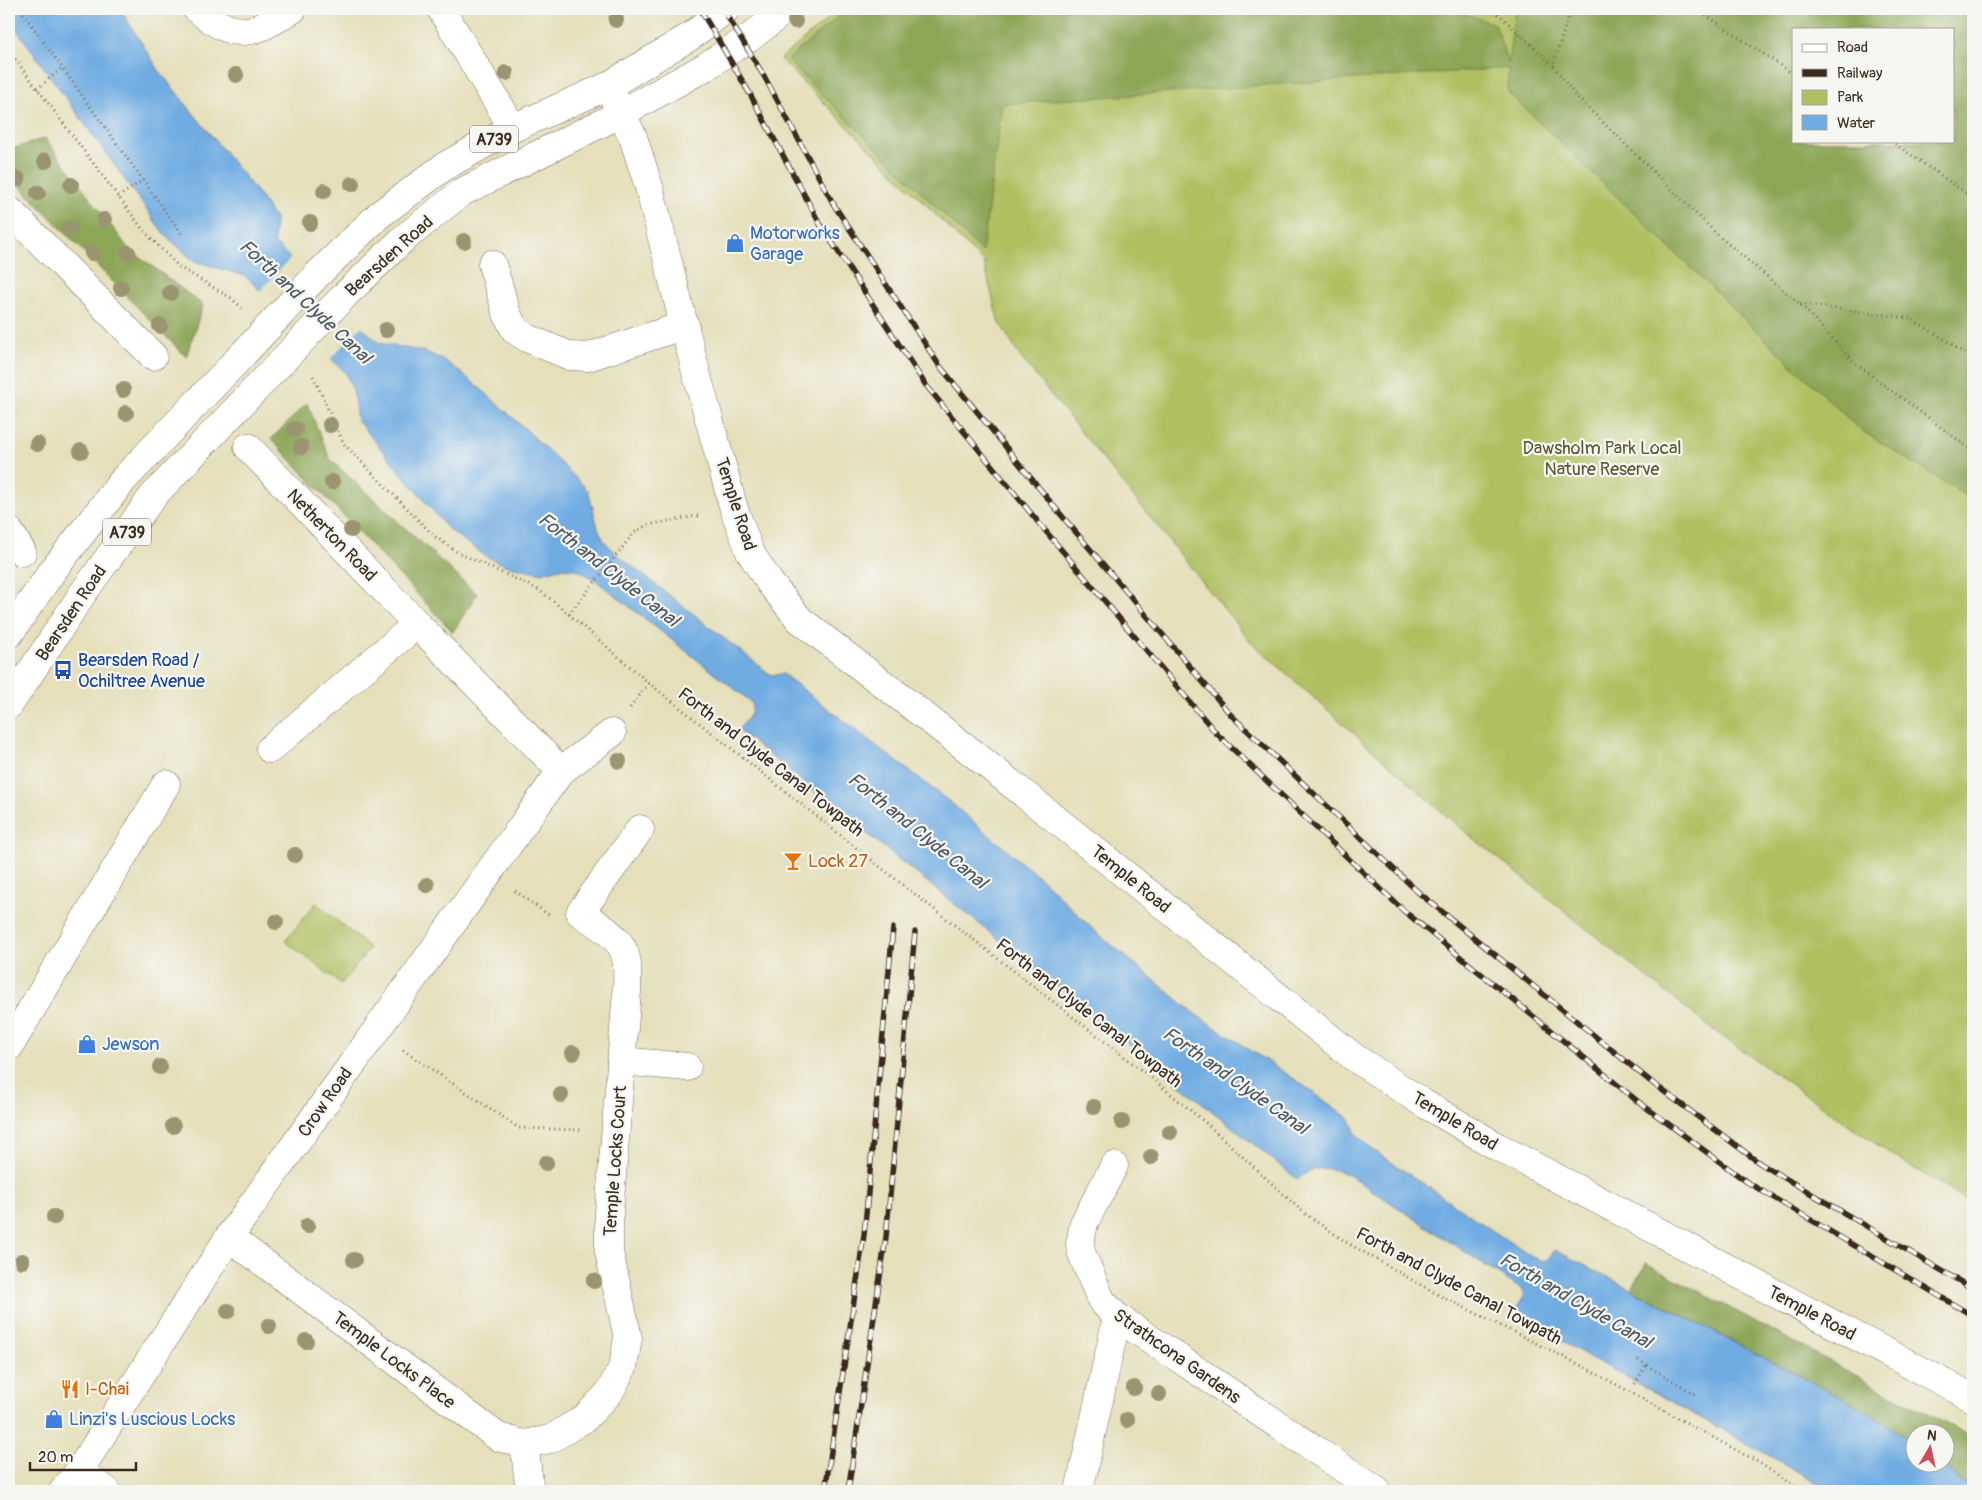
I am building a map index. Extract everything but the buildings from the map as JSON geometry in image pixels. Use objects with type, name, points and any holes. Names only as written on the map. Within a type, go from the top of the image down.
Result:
[{"type":"street","points":[[197,9],[214,23],[241,32],[265,27],[293,9]]},
{"type":"street","points":[[441,9],[513,128]]},
{"type":"street","name":"Bearsden Road","points":[[9,634],[51,573],[124,479],[319,273],[378,215],[444,166],[513,128],[608,86],[690,36],[726,9]]},
{"type":"street","name":"Bearsden Road","points":[[9,705],[83,594],[152,496],[344,296],[402,240],[462,192],[622,113],[706,67],[752,36],[786,9]]},
{"type":"street","name":"Temple Road","points":[[608,86],[633,137],[649,187],[696,372],[734,510],[750,552],[770,583],[800,620],[974,754],[1355,1058],[1422,1103],[1498,1147],[1973,1398]]},
{"type":"street","points":[[9,210],[153,356]]},
{"type":"street","points":[[492,264],[507,314],[515,330],[527,338],[570,356],[588,357],[685,325]]},
{"type":"street","name":"Netherton Road","points":[[248,447],[561,771]]},
{"type":"street","points":[[270,749],[417,624]]},
{"type":"street","name":"Crow Road","points":[[71,1481],[230,1237],[561,771],[612,733]]},
{"type":"street","points":[[9,1047],[166,784]]},
{"type":"street","points":[[580,913],[640,829]]},
{"type":"street","name":"Temple Locks Court","points":[[524,1444],[551,1439],[585,1418],[609,1393],[623,1367],[628,1338],[609,1252],[609,1212],[627,991],[626,962],[624,950],[606,930],[580,913]]},
{"type":"street","name":"Temple Locks Court","points":[[621,1061],[687,1067]]},
{"type":"street","name":"Strathcona Gardens","points":[[1114,1166],[1084,1223],[1080,1244],[1082,1254],[1101,1300],[1117,1317],[1377,1491]]},
{"type":"street","name":"Temple Locks Place","points":[[230,1237],[498,1437],[524,1444]]},
{"type":"street","points":[[1079,1491],[1117,1317]]},
{"type":"street","points":[[524,1444],[530,1491]]},
{"type":"street","points":[[71,1481],[107,1491]]},
{"type":"path","points":[[20,9],[181,234]]},
{"type":"path","points":[[1553,65],[1571,9]]},
{"type":"path","points":[[1697,9],[1792,73]]},
{"type":"path","points":[[1494,10],[1553,65],[1575,95],[1721,238],[1800,304],[1856,364],[1973,451]]},
{"type":"path","points":[[9,51],[144,231],[179,267],[231,298],[246,311]]},
{"type":"path","points":[[37,89],[62,68]]},
{"type":"path","points":[[1891,142],[1973,198]]},
{"type":"path","points":[[118,197],[143,180]]},
{"type":"path","points":[[1800,304],[1909,318],[1973,359]]},
{"type":"path","name":"Forth and Clyde Canal Towpath","points":[[308,371],[314,378],[344,444],[434,536],[457,552],[537,590],[569,614],[680,708],[903,885],[1149,1076],[1207,1124],[1304,1213],[1346,1242],[1436,1293],[1588,1369],[1758,1462],[1802,1491]]},
{"type":"path","points":[[569,614],[634,532],[647,525],[734,510]]},
{"type":"path","points":[[488,872],[554,918],[580,913]]},
{"type":"path","points":[[375,1032],[519,1128],[616,1131]]},
{"type":"path","points":[[1638,1360],[1695,1394]]},
{"type":"path","points":[[1635,1384],[1646,1365]]},
{"type":"green space","name":"Dawsholm Park Local Nature Reserve","points":[[840,9],[1973,9],[1973,1204],[1892,1155],[1713,1030],[1458,826],[1250,641],[1018,354],[998,320],[984,263],[780,59]]},
{"type":"green space","points":[[847,9],[1322,9],[1456,11],[1495,24],[1508,64],[1515,9],[1973,9],[1973,500],[1859,429],[1508,92],[1508,68],[1002,104],[982,252],[787,60]]},
{"type":"green space","points":[[45,138],[128,248],[203,305],[186,357],[9,175],[9,141],[15,148]]},
{"type":"green space","points":[[307,403],[330,459],[477,594],[453,632],[271,439]]},
{"type":"green space","points":[[316,903],[370,948],[341,984],[285,941]]},
{"type":"green space","points":[[1646,1263],[1943,1422],[1904,1422],[1904,1436],[1854,1404],[1632,1289]]},
{"type":"green space","points":[[1954,1428],[1973,1438],[1973,1491],[1951,1472],[1954,1472]]},
{"type":"water","name":"Forth and Clyde Canal","points":[[9,9],[120,9],[160,72],[260,196],[275,219],[274,242],[314,283],[379,343],[426,352],[447,362],[480,388],[531,434],[588,490],[598,528],[603,539],[614,552],[771,675],[783,674],[951,803],[1045,882],[1095,931],[1195,1014],[1296,1080],[1350,1119],[1356,1134],[1369,1147],[1532,1257],[1543,1261],[1548,1259],[1555,1250],[1854,1404],[1904,1436],[1904,1472],[1951,1472],[1971,1491],[1829,1491],[1790,1467],[1513,1315],[1523,1298],[1521,1289],[1349,1175],[1322,1168],[1309,1171],[1298,1180],[738,730],[751,713],[752,705],[750,701],[594,579],[576,569],[559,568],[542,573],[505,565],[487,557],[449,530],[357,420],[353,390],[345,372],[245,276],[194,261],[164,234],[9,19]]},
{"type":"pier","points":[[292,257],[363,325],[329,360],[258,293]]},
{"type":"railway","points":[[700,9],[750,94],[820,224],[925,384],[1043,528],[1217,734],[1404,911],[1636,1100],[1747,1182],[1973,1316]]},
{"type":"railway","points":[[723,9],[764,76],[834,205],[939,365],[1057,510],[1231,715],[1418,892],[1650,1081],[1761,1164],[1973,1289]]},
{"type":"railway","points":[[825,1491],[864,1235],[893,928]]},
{"type":"railway","points":[[848,1491],[886,1237],[915,932]]},
{"type":"place","name":"Motorworks Garage","points":[[735,243]]},
{"type":"place","name":"Bearsden Road / Ochiltree Avenue","points":[[63,670]]},
{"type":"place","name":"Lock 27","points":[[793,861]]},
{"type":"place","name":"Jewson","points":[[87,1044]]},
{"type":"place","name":"I-Chai","points":[[70,1389]]},
{"type":"place","name":"Linzi's Luscious Locks","points":[[54,1419]]}]
